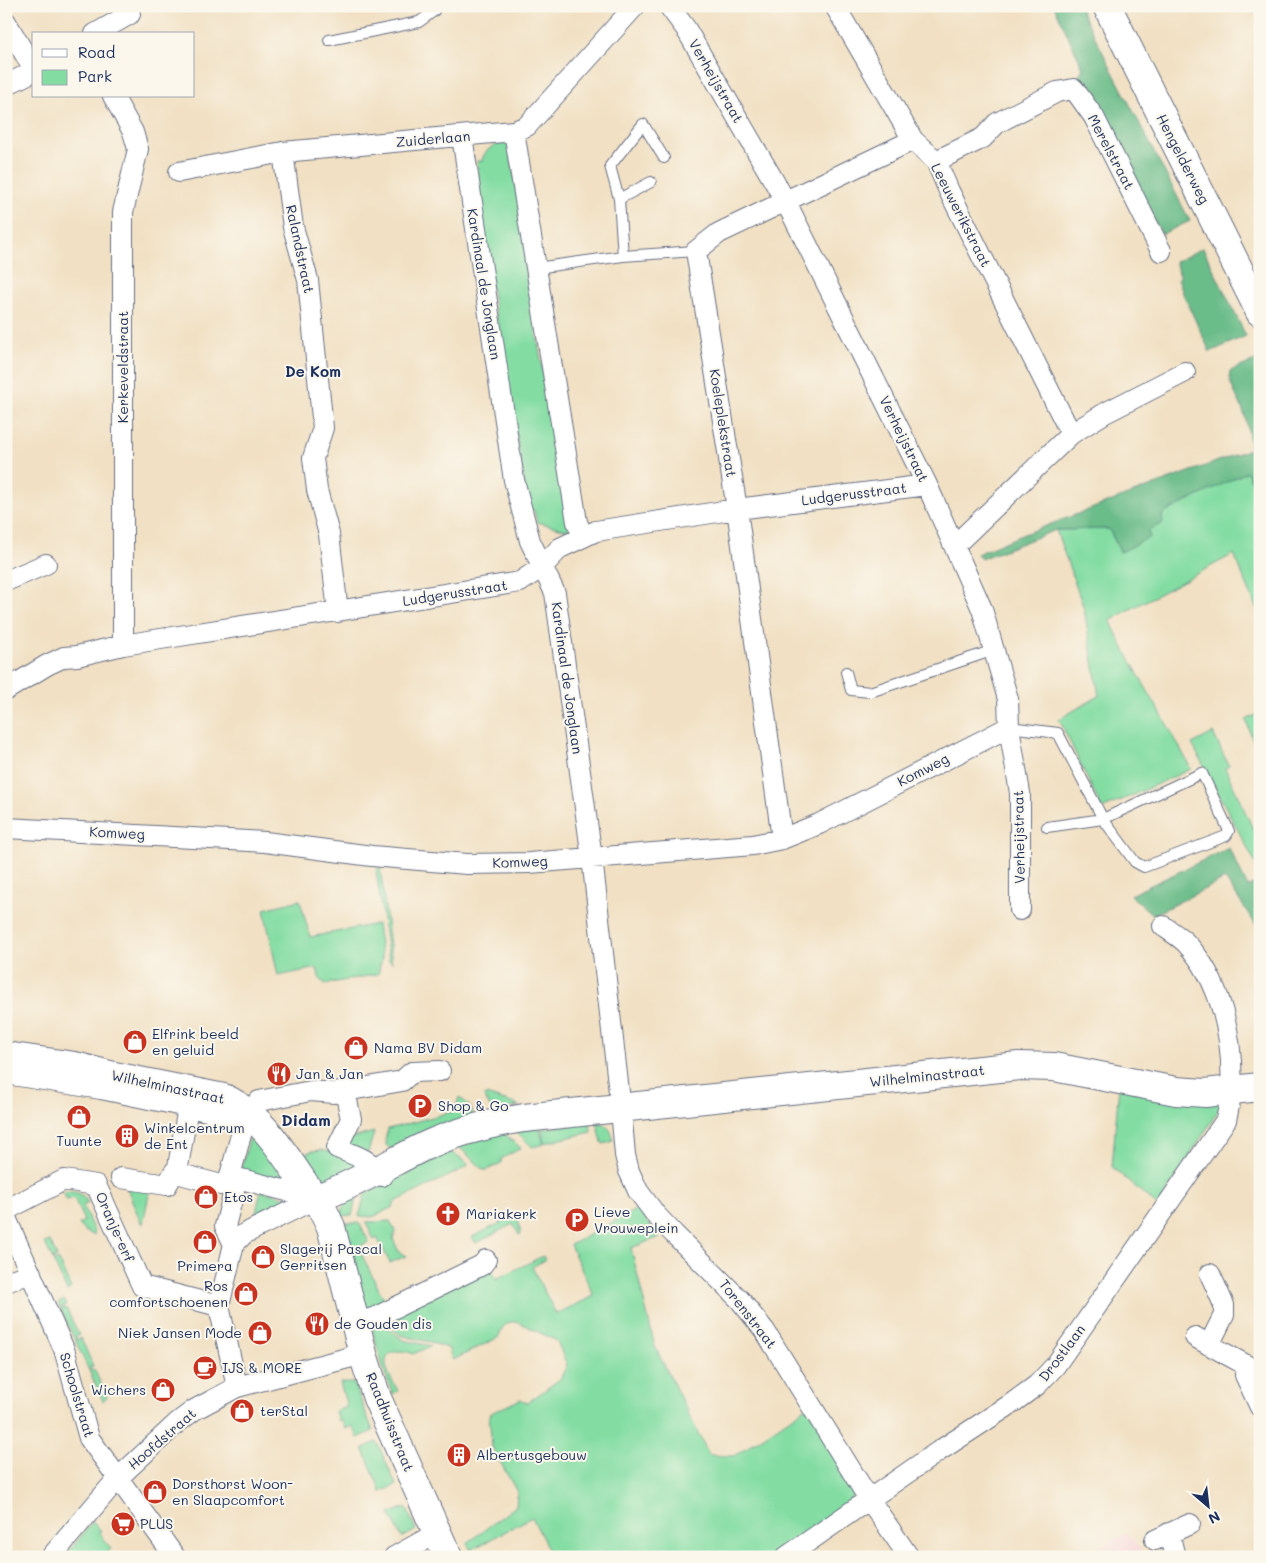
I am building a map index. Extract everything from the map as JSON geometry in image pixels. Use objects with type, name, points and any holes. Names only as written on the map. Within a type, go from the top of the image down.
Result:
[{"type":"street","name":"Zuiderlaan","points":[[179,172],[283,152],[514,131],[527,126],[635,6]]},
{"type":"street","name":"Verheijstraat","points":[[669,6],[686,29],[786,202],[927,486],[982,609],[1008,699],[1009,727],[1020,793],[1020,910]]},
{"type":"street","name":"Leeuwerikstraat","points":[[835,6],[913,140],[936,161],[1071,434]]},
{"type":"street","name":"Hengelderweg","points":[[1107,6],[1260,312]]},
{"type":"street","points":[[98,32],[130,14]]},
{"type":"street","points":[[6,22],[32,67]]},
{"type":"street","points":[[6,86],[32,71]]},
{"type":"street","name":"Merelstraat","points":[[936,161],[983,138],[997,123],[1057,92],[1074,89],[1094,117],[1161,250]]},
{"type":"street","name":"Kerkeveldstraat","points":[[114,98],[133,132],[138,149],[123,212],[123,645]]},
{"type":"street","points":[[514,131],[577,522],[583,538]]},
{"type":"street","name":"Kardinaal de Jonglaan","points":[[462,136],[514,480],[530,541],[555,593],[592,858],[621,1109]]},
{"type":"street","points":[[696,251],[719,233],[913,140]]},
{"type":"street","name":"Ralandstraat","points":[[283,152],[292,227],[308,280],[324,428],[313,458],[316,490],[329,534],[338,612]]},
{"type":"street","name":"Koeleplekstraat","points":[[696,251],[737,509],[782,839]]},
{"type":"street","points":[[955,545],[1071,434],[1105,413],[1185,372]]},
{"type":"street","name":"Ludgerusstraat","points":[[6,690],[64,657],[77,656],[123,645],[520,582],[542,567],[560,548],[596,531],[737,509],[927,486]]},
{"type":"street","points":[[6,582],[46,564]]},
{"type":"street","name":"Komweg","points":[[6,828],[265,842],[372,856],[468,864],[528,863],[753,845],[782,839],[819,824],[1009,727]]},
{"type":"street","name":"Drostlaan","points":[[786,1557],[1037,1385],[1055,1366],[1226,1120],[1231,1091],[1230,1047],[1224,1012],[1205,969],[1185,943],[1163,926]]},
{"type":"street","name":"Wilhelminastraat","points":[[7,1073],[75,1066],[114,1076],[208,1094],[236,1103],[262,1125],[307,1198]]},
{"type":"street","name":"Wilhelminastraat","points":[[621,1109],[1019,1066],[1054,1067],[1176,1091],[1205,1093],[1260,1087]]},
{"type":"street","points":[[225,1184],[248,1116],[259,1101],[310,1091],[334,1093],[402,1081],[412,1072],[440,1071]]},
{"type":"street","name":"Wilhelminastraat","points":[[7,1073],[101,1089],[231,1116],[248,1116]]},
{"type":"street","points":[[345,1091],[351,1119],[337,1148],[360,1158],[380,1173]]},
{"type":"street","name":"Wilhelminastraat","points":[[177,1172],[188,1107]]},
{"type":"street","points":[[237,1387],[219,1306],[234,1244],[244,1234],[307,1198],[335,1192],[380,1173],[442,1139],[500,1121],[621,1109]]},
{"type":"street","name":"Torenstraat","points":[[621,1109],[622,1139],[625,1154],[629,1171],[638,1191],[656,1215],[740,1300],[765,1332],[869,1499],[909,1557]]},
{"type":"street","points":[[121,1178],[167,1185],[174,1172],[177,1172],[225,1184],[234,1192],[225,1226],[234,1244]]},
{"type":"street","points":[[225,1184],[241,1179],[307,1198]]},
{"type":"street","name":"Oranje-erf","points":[[6,1210],[64,1180],[96,1185],[142,1286],[219,1306]]},
{"type":"street","name":"Raadhuisstraat","points":[[307,1198],[324,1212],[335,1241],[363,1354],[377,1398],[448,1557]]},
{"type":"street","name":"Schoolstraat","points":[[6,1218],[64,1349],[89,1438],[175,1557]]},
{"type":"street","points":[[355,1323],[376,1317],[482,1264],[486,1260]]},
{"type":"street","points":[[6,1282],[31,1272]]},
{"type":"street","points":[[1210,1274],[1224,1305],[1224,1315],[1202,1341],[1253,1358],[1245,1375],[1260,1407]]},
{"type":"street","name":"Hoofdstraat","points":[[51,1557],[118,1478],[177,1423],[207,1403],[237,1387],[363,1354]]},
{"type":"street","points":[[1175,1557],[1162,1537],[1190,1524]]},
{"type":"street","points":[[394,1557],[437,1533]]},
{"type":"lane","points":[[329,40],[420,22],[434,11],[434,6]]},
{"type":"lane","points":[[623,256],[619,199],[610,166],[643,124],[664,158]]},
{"type":"lane","points":[[619,199],[651,182]]},
{"type":"lane","points":[[536,268],[623,256],[696,251]]},
{"type":"lane","points":[[846,672],[852,690],[870,692],[994,650]]},
{"type":"lane","points":[[1009,727],[1058,733],[1103,819],[1135,862],[1144,867],[1226,836],[1229,831],[1202,773],[1103,819],[1047,827]]},
{"type":"shaded area","points":[[1127,1533],[1141,1550],[1144,1557],[1082,1557]]},
{"type":"green space","points":[[1054,6],[1079,6],[1190,221],[1162,234],[1075,82],[1083,68]]},
{"type":"green space","points":[[505,143],[510,148],[527,261],[525,265],[569,529],[567,530],[537,522],[534,510],[529,511],[482,232],[477,161],[482,161],[485,153],[490,148]]},
{"type":"green space","points":[[1203,248],[1246,336],[1210,352],[1184,296],[1175,262]]},
{"type":"green space","points":[[1257,360],[1260,365],[1260,498],[1247,472],[1166,512],[1162,515],[1163,523],[1148,531],[1150,537],[1121,552],[1109,529],[1056,530],[981,559],[977,554],[1019,536],[1250,449],[1245,418],[1229,376],[1230,371]]},
{"type":"green space","points":[[1248,471],[1260,498],[1260,617],[1234,554],[1110,620],[1191,769],[1102,809],[1059,719],[1099,696],[1084,609],[1056,530],[1109,529],[1120,552],[1162,523],[1162,515],[1166,512]]},
{"type":"green space","points":[[1260,713],[1260,751],[1257,753],[1246,720]]},
{"type":"green space","points":[[1213,733],[1229,766],[1225,768],[1260,844],[1260,865],[1257,866],[1192,744]]},
{"type":"green space","points":[[1229,848],[1248,887],[1257,883],[1260,889],[1260,931],[1225,879],[1153,915],[1130,895]]},
{"type":"green space","points":[[380,866],[392,963],[389,960],[376,871]]},
{"type":"green space","points":[[300,900],[310,937],[377,924],[382,958],[378,974],[326,984],[320,980],[317,968],[278,976],[264,909]]},
{"type":"green space","points":[[1119,1085],[1223,1103],[1158,1206],[1112,1167]]},
{"type":"green space","points":[[486,1095],[519,1106],[495,1111],[490,1107],[484,1096]]},
{"type":"green space","points":[[459,1097],[471,1108],[472,1118],[390,1149],[388,1147],[385,1140],[388,1129],[455,1111]]},
{"type":"green space","points":[[589,1122],[592,1132],[544,1143],[542,1129]]},
{"type":"green space","points":[[597,1122],[604,1124],[610,1130],[613,1140],[611,1142],[602,1143]]},
{"type":"green space","points":[[541,1128],[540,1131],[544,1144],[532,1147],[516,1131]]},
{"type":"green space","points":[[374,1132],[368,1153],[347,1148],[351,1138]]},
{"type":"green space","points":[[502,1132],[521,1148],[501,1159],[501,1163],[487,1170],[484,1170],[459,1147]]},
{"type":"green space","points":[[254,1138],[293,1185],[240,1174],[249,1140]]},
{"type":"green space","points":[[311,1151],[330,1151],[360,1164],[329,1179],[316,1177],[298,1158]]},
{"type":"green space","points":[[451,1152],[468,1164],[467,1167],[395,1202],[393,1207],[373,1217],[359,1216],[365,1194]]},
{"type":"green space","points":[[127,1188],[150,1189],[143,1224],[141,1223]]},
{"type":"green space","points":[[69,1191],[80,1194],[85,1198],[88,1203],[83,1206],[95,1234],[93,1235],[83,1230],[79,1224],[84,1221],[74,1198],[67,1200],[63,1193]]},
{"type":"green space","points":[[261,1191],[292,1199],[257,1214]]},
{"type":"green space","points":[[349,1197],[355,1197],[356,1199],[352,1215],[342,1216],[342,1209]]},
{"type":"green space","points":[[637,1209],[660,1237],[631,1248],[655,1347],[709,1455],[734,1456],[807,1407],[850,1476],[853,1496],[849,1507],[774,1557],[552,1557],[532,1517],[471,1550],[467,1543],[516,1506],[517,1492],[492,1447],[489,1414],[521,1399],[527,1403],[560,1379],[567,1365],[557,1341],[518,1322],[508,1323],[503,1327],[499,1337],[453,1360],[448,1348],[400,1335],[383,1319],[490,1266],[496,1279],[543,1256],[545,1260],[532,1267],[556,1314],[594,1296],[570,1245]]},
{"type":"green space","points":[[517,1215],[521,1234],[519,1235],[513,1224],[476,1243],[472,1237]]},
{"type":"green space","points":[[390,1221],[395,1231],[393,1239],[399,1252],[406,1256],[390,1263],[377,1238],[374,1240],[366,1222]]},
{"type":"green space","points":[[345,1223],[359,1223],[369,1242],[358,1247],[387,1306],[368,1316]]},
{"type":"green space","points":[[50,1241],[57,1257],[53,1258],[55,1261],[58,1260],[71,1288],[67,1291],[45,1243]]},
{"type":"green space","points":[[64,1300],[67,1305],[62,1307],[63,1309],[66,1308],[79,1335],[76,1337],[77,1340],[81,1338],[93,1366],[90,1368],[91,1371],[94,1369],[107,1397],[103,1401],[58,1303]]},
{"type":"green space","points":[[379,1321],[403,1340],[431,1346],[413,1354],[400,1351],[391,1353],[388,1356],[386,1365],[398,1391],[393,1394],[384,1371],[371,1325]]},
{"type":"green space","points":[[340,1383],[354,1383],[373,1431],[358,1438],[353,1426],[345,1429],[341,1420],[338,1421],[335,1411],[347,1407]]},
{"type":"green space","points":[[377,1442],[396,1485],[381,1492],[363,1448]]},
{"type":"green space","points":[[406,1507],[416,1530],[402,1538],[390,1514]]},
{"type":"green space","points":[[93,1521],[111,1549],[102,1557],[65,1557]]},
{"type":"place","name":"Elfrink beeld en geluid","points":[[135,1042]]},
{"type":"place","name":"Nama BV Didam","points":[[356,1048]]},
{"type":"place","name":"Jan & Jan","points":[[279,1074]]},
{"type":"place","name":"Shop & Go","points":[[420,1106]]},
{"type":"place","name":"Tuunte","points":[[79,1117]]},
{"type":"place","name":"Winkelcentrum de Ent","points":[[127,1136]]},
{"type":"place","name":"Etos","points":[[206,1197]]},
{"type":"place","name":"Mariakerk","points":[[448,1214]]},
{"type":"place","name":"Lieve Vrouweplein","points":[[577,1220]]},
{"type":"place","name":"Primera","points":[[205,1242]]},
{"type":"place","name":"Slagerij Pascal Gerritsen","points":[[263,1257]]},
{"type":"place","name":"Ros comfortschoenen","points":[[246,1294]]},
{"type":"place","name":"de Gouden dis","points":[[317,1324]]},
{"type":"place","name":"Niek Jansen Mode","points":[[260,1333]]},
{"type":"place","name":"IJS & MORE","points":[[205,1368]]},
{"type":"place","name":"Wichers","points":[[163,1390]]},
{"type":"place","name":"terStal","points":[[242,1411]]},
{"type":"place","name":"Albertusgebouw","points":[[459,1455]]},
{"type":"place","name":"Dorsthorst Woon- en Slaapcomfort","points":[[155,1492]]},
{"type":"place","name":"PLUS","points":[[123,1524]]},
{"type":"district","name":"De Kom","points":[[313,372]]},
{"type":"district","name":"Didam","points":[[306,1120]]}]
